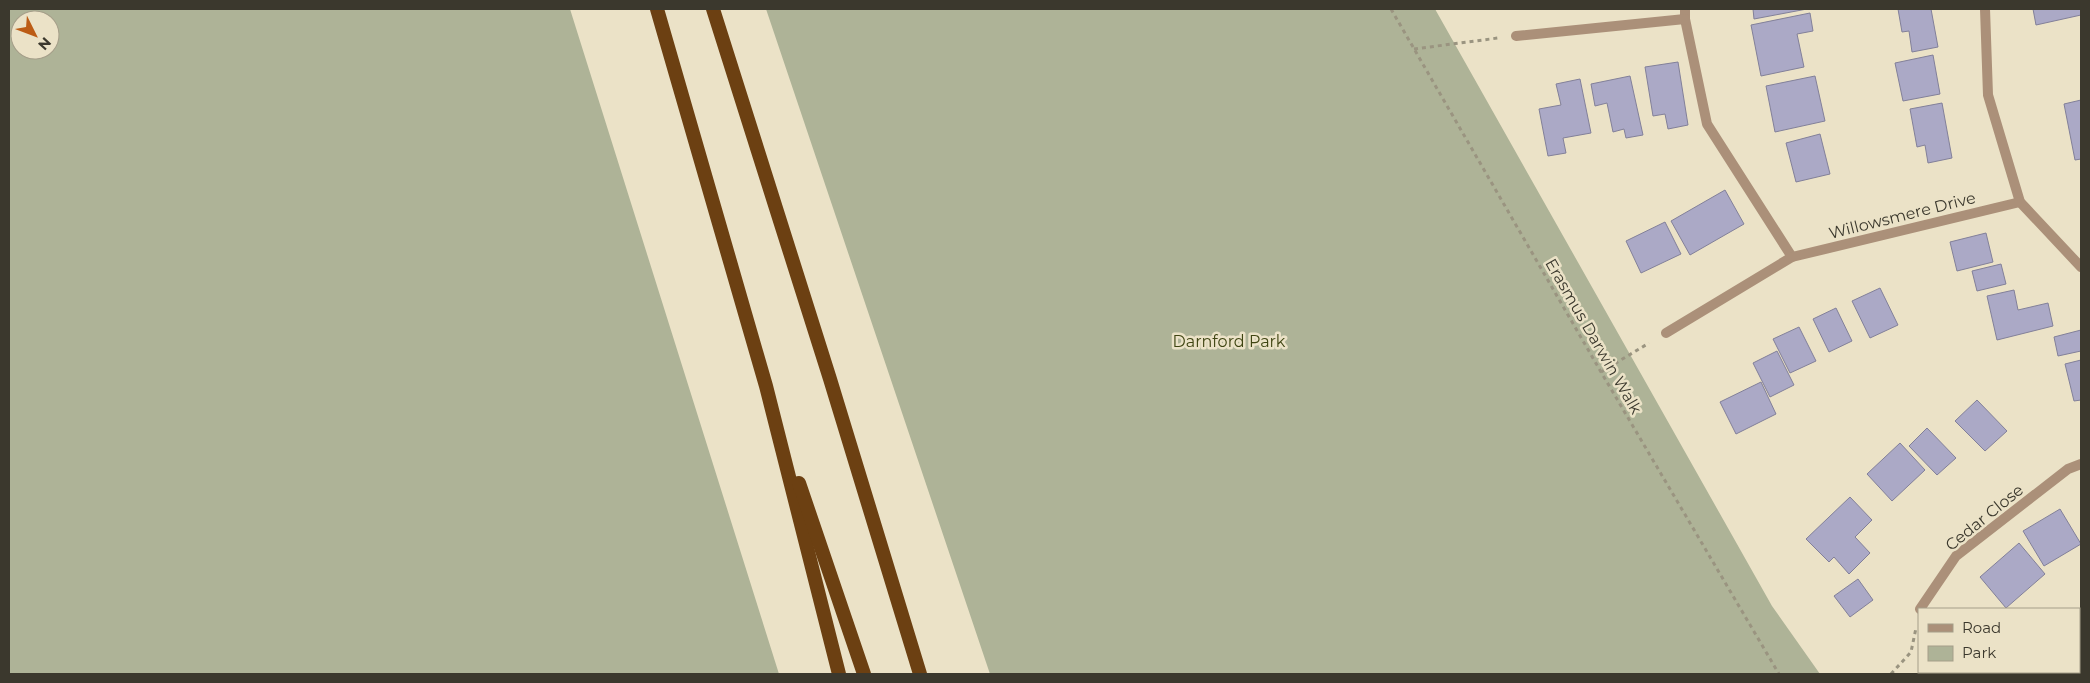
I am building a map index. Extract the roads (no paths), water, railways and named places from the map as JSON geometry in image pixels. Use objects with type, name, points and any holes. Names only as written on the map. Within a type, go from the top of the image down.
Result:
[{"type":"highway","points":[[657,9],[766,386],[839,674]]},
{"type":"highway","points":[[713,9],[833,388],[920,674]]},
{"type":"highway","points":[[766,386],[864,674]]},
{"type":"street","points":[[1985,9],[1988,95],[2020,202],[2081,267]]},
{"type":"street","points":[[1516,36],[1685,14],[1707,124],[1792,257]]},
{"type":"street","name":"Willowsmere Drive","points":[[1666,333],[1792,257],[2020,202]]},
{"type":"street","name":"Cedar Close","points":[[1921,608],[1956,556],[2068,469],[2081,464]]},
{"type":"park label","name":"Darnford Park","points":[[1229,341]]}]
